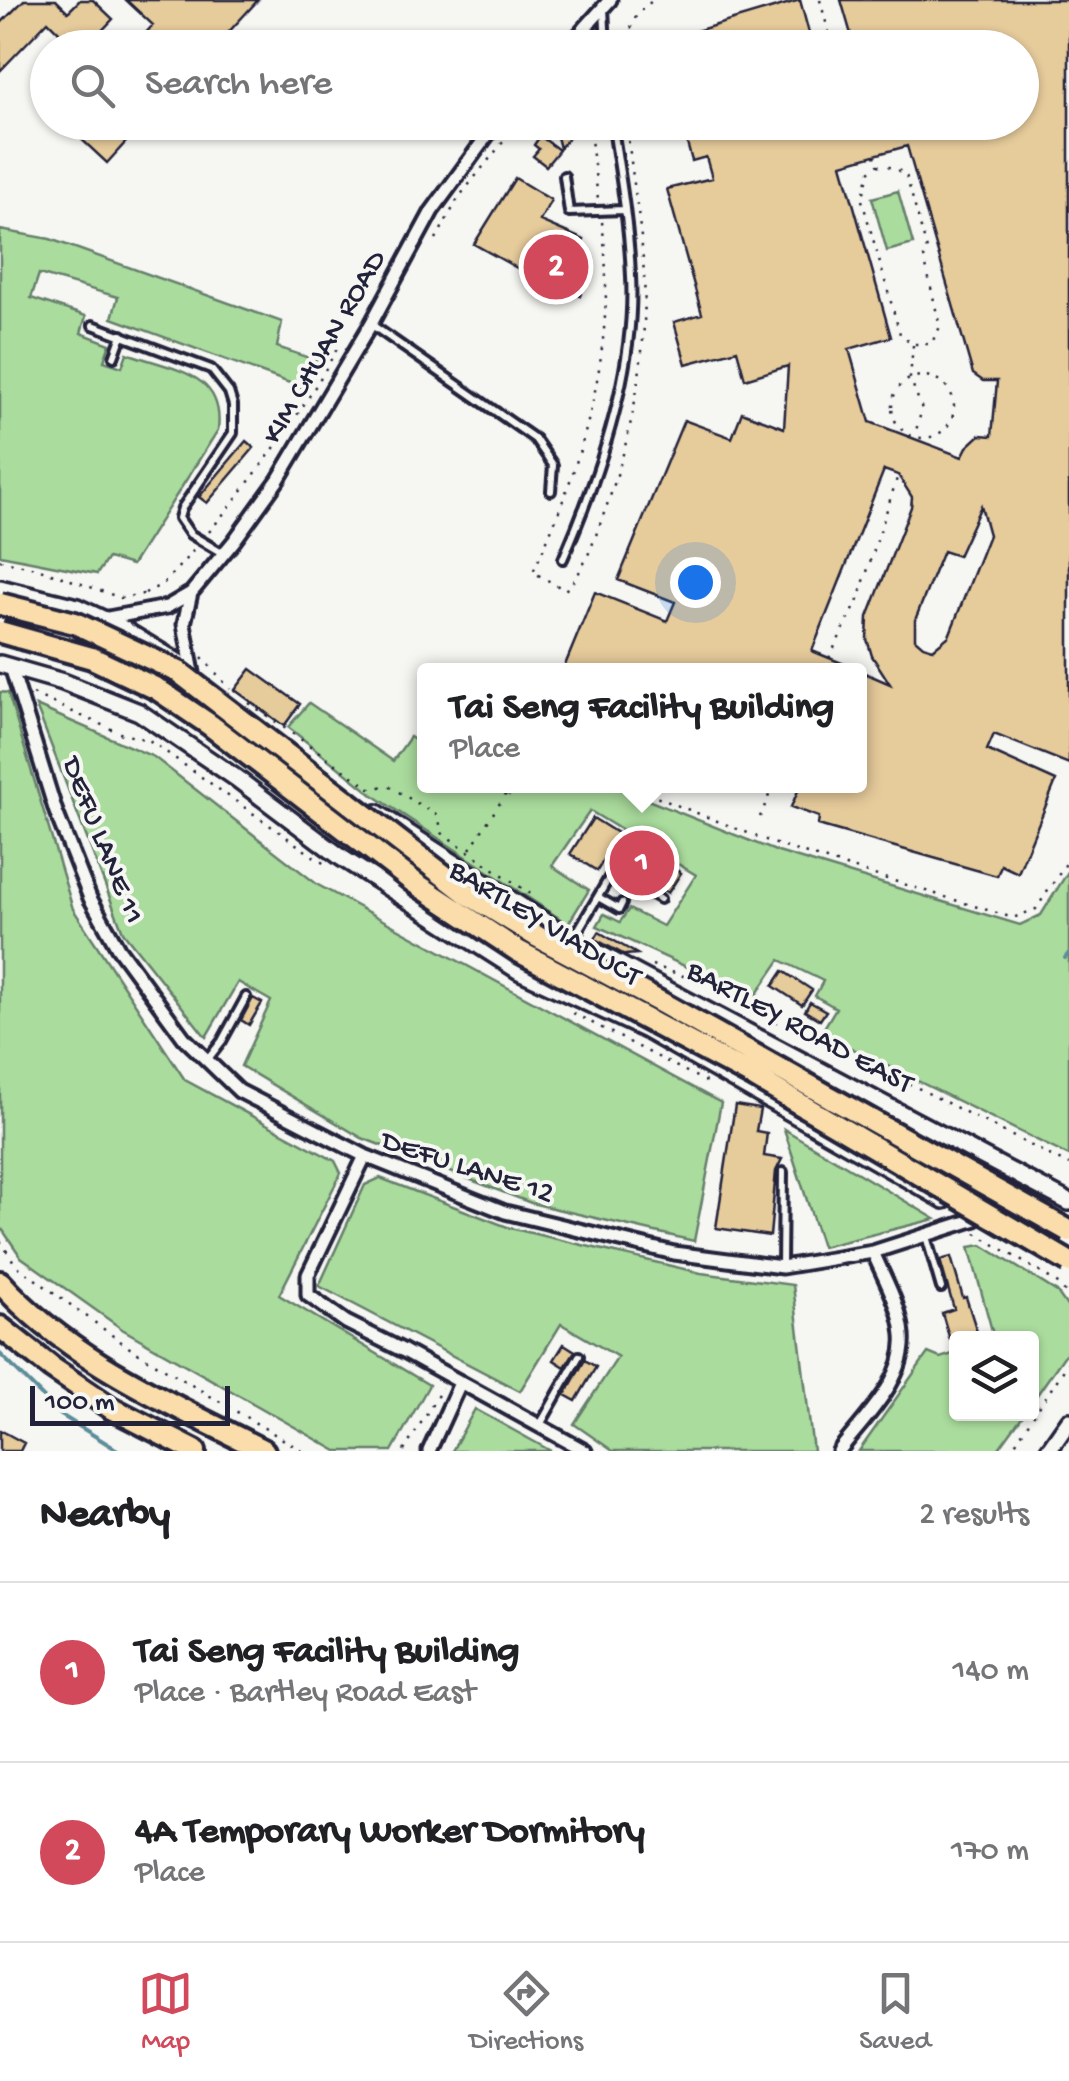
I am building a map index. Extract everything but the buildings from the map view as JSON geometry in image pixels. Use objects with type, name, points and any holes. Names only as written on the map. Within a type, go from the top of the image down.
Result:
[{"type":"highway","name":"BARTLEY VIADUCT","points":[[0,604],[75,623],[179,672],[468,894],[524,929],[1069,1231]]},
{"type":"highway","name":"BARTLEY VIADUCT","points":[[0,632],[92,658],[156,689],[210,725],[415,883],[518,951],[754,1077],[1069,1262]]},
{"type":"highway","points":[[0,1282],[68,1343],[264,1451]]},
{"type":"highway","points":[[0,1327],[111,1408],[195,1451]]},
{"type":"main road","name":"BARTLEY ROAD EAST","points":[[0,588],[78,608],[161,652],[193,672],[368,807],[572,940],[1069,1202]]},
{"type":"main road","points":[[126,707],[141,694],[161,652]]},
{"type":"main road","points":[[5,666],[63,682],[139,712],[236,778],[342,858],[519,971],[646,1030],[1069,1271]]},
{"type":"main road","points":[[408,900],[434,899],[446,892],[450,873],[443,857]]},
{"type":"main road","points":[[773,1102],[770,1084],[775,1073],[782,1066],[803,1062]]},
{"type":"main road","points":[[1048,1451],[1069,1420]]},
{"type":"street","points":[[583,30],[607,3]]},
{"type":"street","name":"KIM CHUAN ROAD","points":[[190,593],[278,480],[371,324],[432,211],[484,140]]},
{"type":"street","points":[[102,619],[167,607],[190,593]]},
{"type":"street","points":[[190,593],[184,624],[193,672]]},
{"type":"street","name":"DEFU LANE 11","points":[[5,666],[90,898],[118,948],[184,1038],[239,1091],[366,1156]]},
{"type":"street","name":"DEFU LANE 12","points":[[585,1451],[346,1322],[308,1295],[308,1275],[366,1156],[505,1212],[674,1253],[782,1266],[873,1252],[976,1219]]},
{"type":"street","points":[[952,1228],[959,1208]]},
{"type":"street","points":[[839,1451],[896,1374],[903,1355],[903,1332],[897,1310],[873,1252]]},
{"type":"street","points":[[429,1451],[454,1380]]},
{"type":"lane","points":[[606,30],[607,3]]},
{"type":"lane","points":[[563,559],[602,461],[621,378],[632,279],[614,140]]},
{"type":"lane","points":[[564,176],[569,212],[624,210]]},
{"type":"lane","points":[[371,324],[535,439],[553,465],[551,490]]},
{"type":"lane","points":[[94,325],[212,368],[229,392],[234,404],[233,433],[179,518],[190,534],[223,554]]},
{"type":"lane","points":[[114,357],[122,335]]},
{"type":"lane","points":[[572,940],[613,871],[660,899]]},
{"type":"lane","points":[[598,897],[618,909],[622,903]]},
{"type":"lane","points":[[207,1060],[246,997]]},
{"type":"lane","points":[[782,1266],[783,1172]]},
{"type":"lane","points":[[926,1235],[941,1288]]},
{"type":"lane","points":[[540,1425],[579,1356]]},
{"type":"path","points":[[630,30],[638,14],[654,0]]},
{"type":"path","points":[[820,0],[828,30]]},
{"type":"path","points":[[436,239],[459,197],[505,140]]},
{"type":"path","points":[[532,572],[572,480],[589,426],[601,366],[606,288],[590,140]]},
{"type":"path","points":[[874,156],[878,165]]},
{"type":"path","points":[[878,165],[896,168],[906,176],[927,250],[924,257],[940,327],[931,344],[914,344],[900,334],[862,200],[869,172],[878,165]]},
{"type":"path","points":[[144,594],[163,584],[278,447],[338,344],[332,327]]},
{"type":"path","points":[[914,344],[910,378],[922,409],[914,438]]},
{"type":"path","points":[[931,376],[949,388],[954,409],[945,429],[936,435],[914,438],[898,426],[891,408],[896,390],[910,378],[931,376]]},
{"type":"path","points":[[829,658],[857,604],[898,475]]},
{"type":"path","points":[[249,703],[370,788],[389,786],[438,816],[442,834],[532,895]]},
{"type":"path","points":[[470,850],[506,793]]},
{"type":"path","points":[[646,793],[781,846],[1012,918],[1036,909],[1069,859]]},
{"type":"path","points":[[760,818],[771,793]]},
{"type":"path","points":[[650,964],[723,990],[763,1016],[912,1084],[1069,1165]]},
{"type":"path","points":[[0,1241],[16,1265],[131,1349],[303,1451]]},
{"type":"path","points":[[1010,1451],[1069,1362]]},
{"type":"path","points":[[404,1451],[454,1380]]},
{"type":"green space","points":[[898,191],[913,244],[887,251],[872,198]]},
{"type":"green space","points":[[0,230],[50,239],[282,322],[277,347],[321,362],[306,389],[112,318],[118,297],[39,274],[31,298],[86,316],[81,333],[110,344],[104,361],[122,367],[127,353],[192,376],[213,396],[218,411],[218,430],[132,565],[108,558],[97,574],[0,555]]},
{"type":"green space","points":[[0,692],[8,693],[73,909],[185,1080],[335,1161],[341,1173],[279,1295],[429,1385],[392,1451],[337,1451],[122,1329],[21,1257],[0,1226]]},
{"type":"green space","points":[[309,703],[393,761],[410,737],[417,742],[417,793],[630,793],[778,852],[1020,925],[1041,915],[1069,870],[1069,1156],[821,1033],[836,1008],[815,996],[823,981],[780,960],[754,998],[597,926],[604,914],[620,922],[629,909],[663,926],[696,875],[590,811],[552,866],[589,890],[568,924],[373,795],[288,727]]},
{"type":"green space","points":[[36,706],[154,757],[318,885],[721,1103],[694,1241],[531,1203],[362,1138],[241,1066],[271,1001],[238,982],[206,1037],[123,932]]},
{"type":"green space","points":[[784,1129],[935,1219],[822,1247]]},
{"type":"green space","points":[[380,1178],[510,1228],[701,1273],[793,1285],[813,1451],[613,1451],[574,1424],[618,1357],[561,1324],[520,1391],[319,1286],[365,1185]]},
{"type":"green space","points":[[982,1245],[1057,1292],[1069,1309],[1069,1349],[1039,1392],[1039,1331],[992,1331],[969,1247]]},
{"type":"green space","points":[[928,1353],[940,1358],[949,1355],[949,1421],[1019,1421],[997,1451],[859,1451]]},
{"type":"green space","points":[[475,1409],[551,1451],[452,1451]]},
{"type":"waterway","points":[[1065,958],[1069,953]]},
{"type":"waterway","points":[[0,1354],[61,1415],[119,1451]]},
{"type":"place","name":"4A Temporary Worker Dormitory","points":[[556,267]]},
{"type":"place","name":"Tai Seng Facility Building","points":[[642,863]]}]
